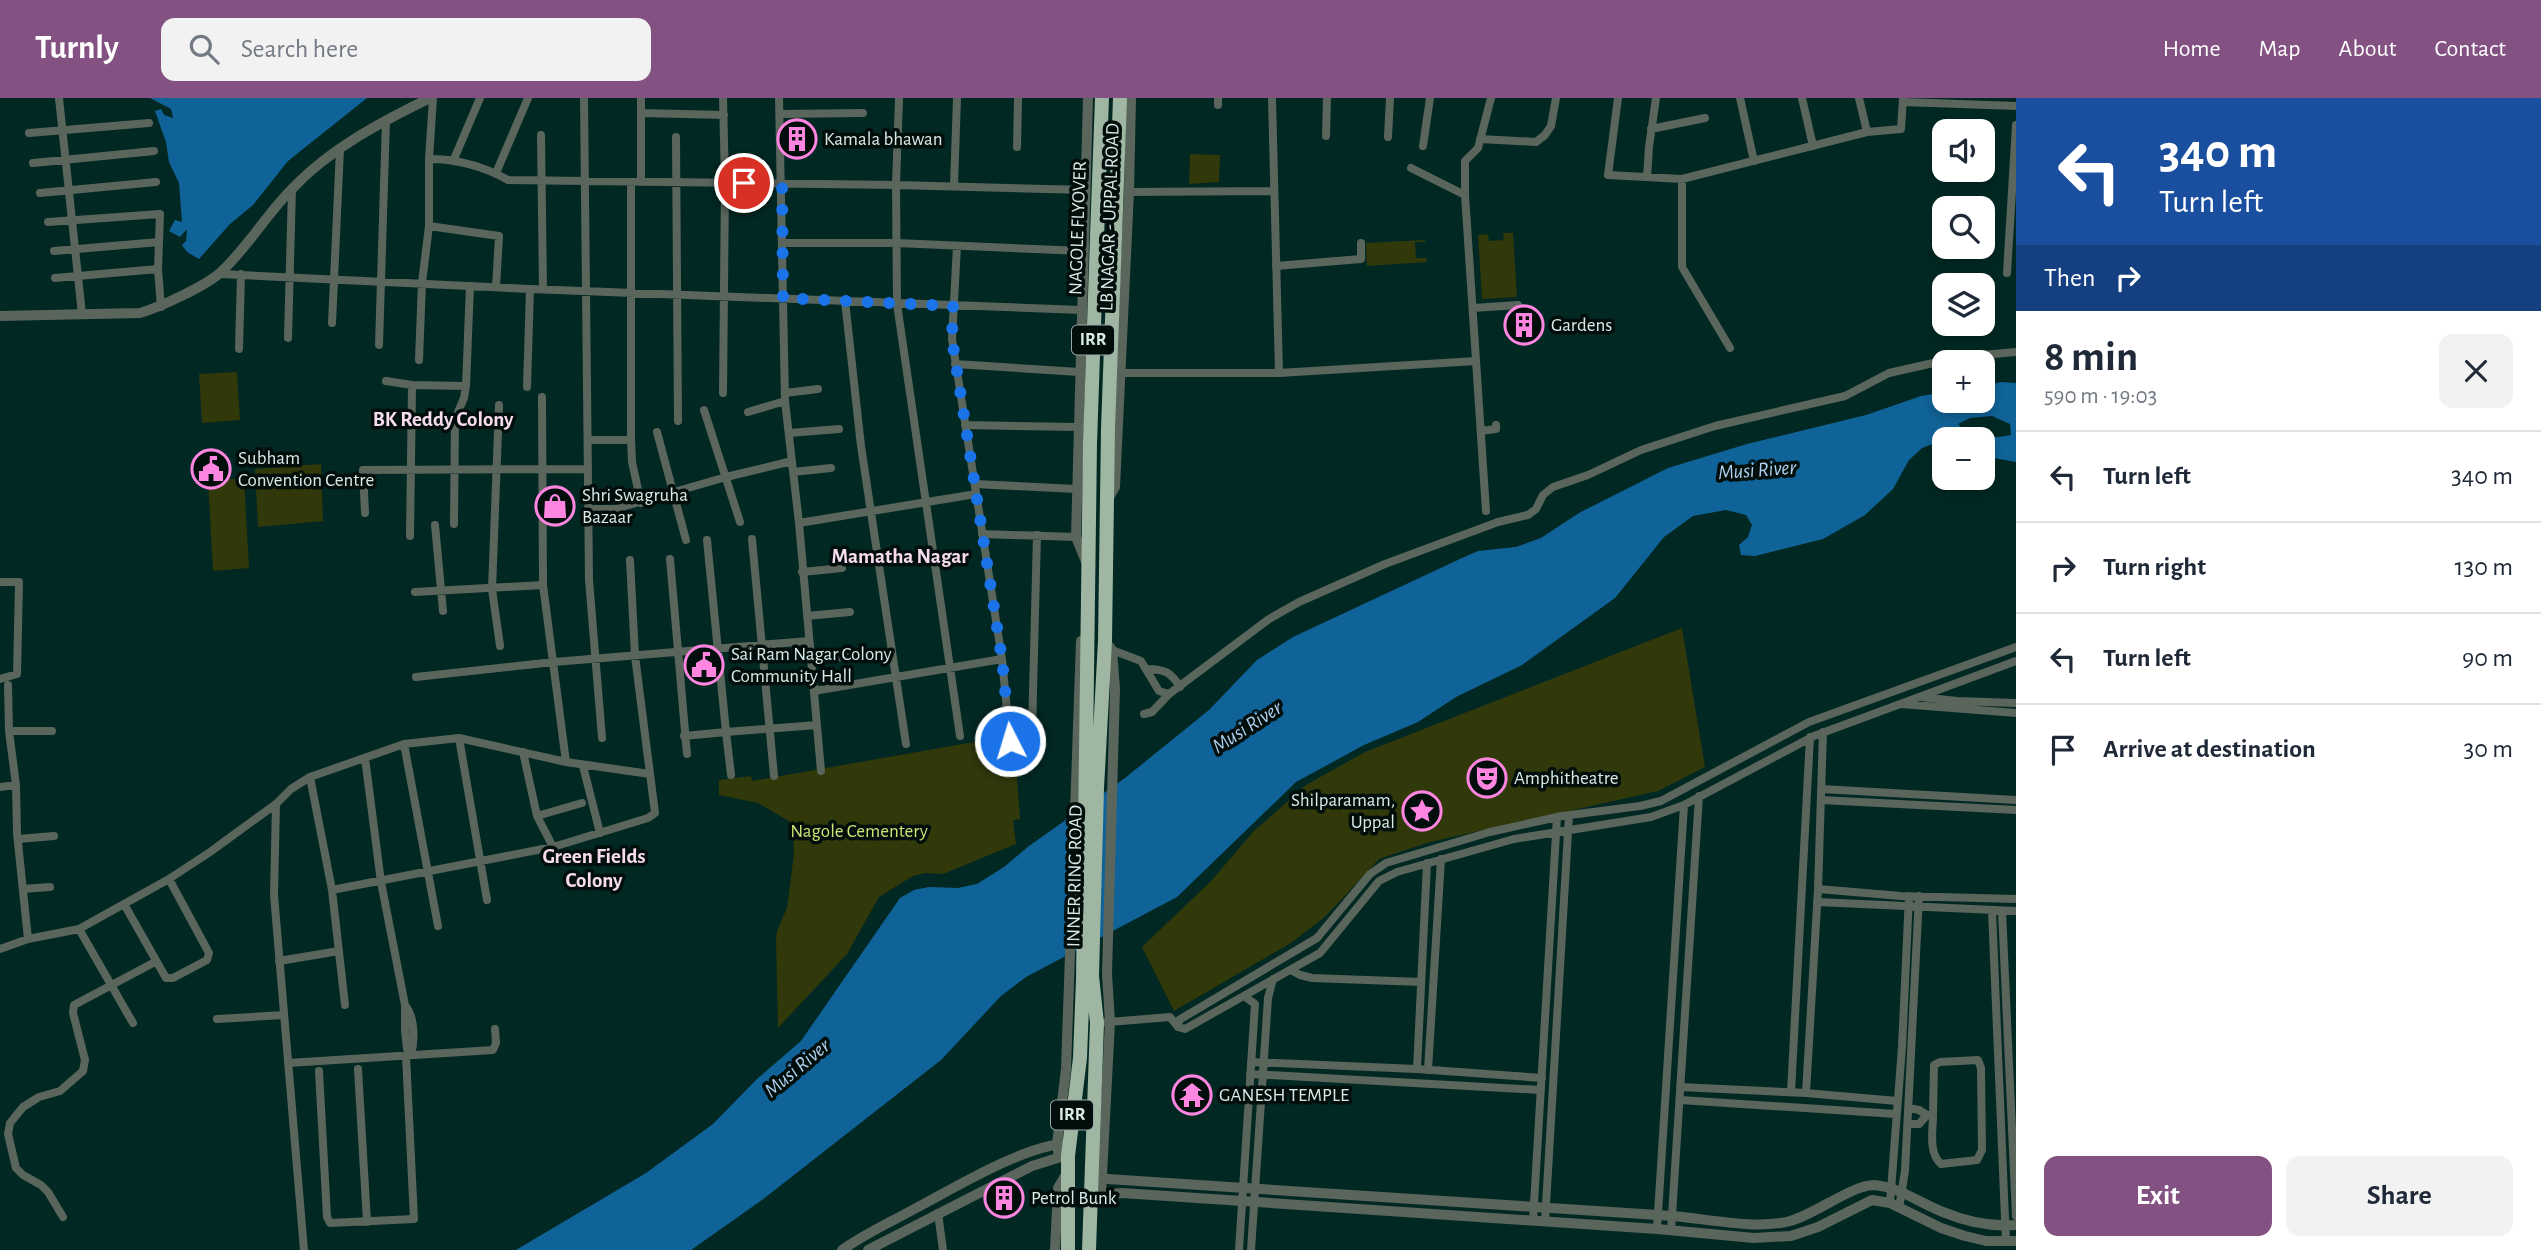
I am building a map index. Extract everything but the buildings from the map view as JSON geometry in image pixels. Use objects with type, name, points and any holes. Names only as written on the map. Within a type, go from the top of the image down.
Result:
[{"type":"highway","name":"NAGOLE FLYOVER","points":[[1089,569],[1102,98]]},
{"type":"highway","name":"NAGOLE FLYOVER","points":[[1107,502],[1120,98]]},
{"type":"highway","name":"INNER RING ROAD","points":[[1089,1250],[1097,1179],[1103,1022],[1092,976],[1101,924],[1091,790],[1109,646],[1107,502]]},
{"type":"highway","name":"INNER RING ROAD","points":[[1068,1250],[1064,1154],[1080,1058],[1091,790],[1089,569]]},
{"type":"street","points":[[59,98],[82,314]]},
{"type":"street","points":[[0,316],[140,313],[161,307],[220,274],[292,188],[340,149],[386,120],[432,98],[429,226],[422,283],[419,360]]},
{"type":"street","points":[[454,159],[480,98]]},
{"type":"street","points":[[495,173],[528,98]]},
{"type":"street","points":[[584,98],[588,291],[587,509],[602,738]]},
{"type":"street","points":[[641,98],[641,182]]},
{"type":"street","points":[[723,98],[723,393]]},
{"type":"street","points":[[779,98],[785,397],[821,771]]},
{"type":"street","points":[[899,98],[896,185],[897,304],[960,736]]},
{"type":"street","points":[[954,186],[957,98]]},
{"type":"street","points":[[1017,147],[1018,98]]},
{"type":"street","name":"LB NAGAR - UPPAL ROAD","points":[[1088,98],[1076,537],[1089,569]]},
{"type":"street","name":"LB NAGAR - UPPAL ROAD","points":[[1107,502],[1115,487],[1131,98]]},
{"type":"street","points":[[1272,98],[1279,373]]},
{"type":"street","points":[[1326,136],[1327,98]]},
{"type":"street","points":[[1388,137],[1390,98]]},
{"type":"street","points":[[1423,146],[1430,98]]},
{"type":"street","points":[[1486,511],[1476,361],[1479,344],[1473,308],[1465,161],[1478,148],[1491,98]]},
{"type":"street","points":[[1480,139],[1536,142],[1552,126],[1556,98]]},
{"type":"street","points":[[1618,98],[1608,175],[1682,179],[1867,132],[1901,129],[1903,100],[2016,106]]},
{"type":"street","points":[[1647,177],[1656,98]]},
{"type":"street","points":[[1740,98],[1754,161]]},
{"type":"street","points":[[1802,98],[1813,146]]},
{"type":"street","points":[[1859,98],[1867,132]]},
{"type":"street","points":[[641,113],[724,115]]},
{"type":"street","points":[[780,114],[863,113]]},
{"type":"street","points":[[1651,129],[1705,118]]},
{"type":"street","points":[[379,345],[386,120]]},
{"type":"street","points":[[29,133],[149,123]]},
{"type":"street","points":[[2007,273],[2016,125]]},
{"type":"street","points":[[1087,132],[1130,132]]},
{"type":"street","points":[[541,135],[543,289]]},
{"type":"street","points":[[676,137],[678,421]]},
{"type":"street","points":[[332,323],[340,149]]},
{"type":"street","points":[[33,163],[154,151]]},
{"type":"street","points":[[429,159],[454,159],[508,180],[1086,190]]},
{"type":"street","points":[[1411,168],[1465,195]]},
{"type":"street","points":[[1682,179],[1682,267],[1730,348]]},
{"type":"street","points":[[40,193],[156,182]]},
{"type":"street","points":[[631,182],[631,440],[632,462],[641,503]]},
{"type":"street","points":[[288,338],[292,188]]},
{"type":"street","points":[[1129,192],[1273,191]]},
{"type":"street","points":[[48,222],[160,214],[158,269],[161,307]]},
{"type":"street","points":[[429,226],[499,236],[496,287]]},
{"type":"street","points":[[54,251],[159,242]]},
{"type":"street","points":[[783,243],[896,243],[1083,251]]},
{"type":"street","points":[[1276,266],[1361,259],[1361,243]]},
{"type":"street","points":[[957,246],[952,339],[1002,659],[1010,739],[1028,736],[1032,731],[1037,535]]},
{"type":"street","points":[[55,278],[158,269]]},
{"type":"street","points":[[220,274],[1081,310]]},
{"type":"street","points":[[239,349],[241,274]]},
{"type":"street","points":[[454,524],[455,419],[466,386],[470,286]]},
{"type":"street","points":[[527,387],[530,289]]},
{"type":"street","points":[[845,301],[862,446],[906,744]]},
{"type":"street","points":[[1473,308],[1518,305]]},
{"type":"street","points":[[1144,714],[1152,712],[1169,695],[1269,619],[1299,601],[1498,522],[1528,515],[1553,486],[1588,475],[1640,450],[1715,426],[1845,396],[1889,373],[1960,357],[2016,352]]},
{"type":"street","points":[[1120,373],[1279,373],[1476,361]]},
{"type":"street","points":[[955,364],[1079,372]]},
{"type":"street","points":[[386,381],[412,385],[466,386]]},
{"type":"street","points":[[410,536],[412,385]]},
{"type":"street","points":[[748,412],[785,397],[818,389]]},
{"type":"street","points":[[542,397],[543,585],[566,762]]},
{"type":"street","points":[[499,405],[492,589],[500,646]]},
{"type":"street","points":[[704,410],[740,522]]},
{"type":"street","points":[[965,425],[1077,427]]},
{"type":"street","points":[[1481,431],[1496,429],[1496,425]]},
{"type":"street","points":[[789,433],[839,429]]},
{"type":"street","points":[[657,432],[686,540]]},
{"type":"street","points":[[588,440],[631,440]]},
{"type":"street","points":[[587,509],[615,509],[641,503],[726,477],[792,461]]},
{"type":"street","points":[[793,472],[831,468]]},
{"type":"street","points":[[365,513],[363,470],[588,469]]},
{"type":"street","points":[[975,484],[1076,489]]},
{"type":"street","points":[[799,523],[976,494]]},
{"type":"street","points":[[435,525],[443,611]]},
{"type":"street","points":[[982,534],[1076,537]]},
{"type":"street","points":[[752,539],[774,776]]},
{"type":"street","points":[[707,540],[731,775]]},
{"type":"street","points":[[670,559],[687,754]]},
{"type":"street","points":[[332,890],[553,847],[648,818],[655,813],[635,656],[630,560]]},
{"type":"street","points":[[802,572],[842,568]]},
{"type":"street","points":[[0,582],[19,582],[17,674],[0,679]]},
{"type":"street","points":[[415,592],[543,585]]},
{"type":"street","points":[[1055,1250],[1058,1188],[1064,1154],[1076,732],[1082,613],[1088,592]]},
{"type":"street","points":[[807,616],[850,612]]},
{"type":"street","points":[[416,677],[554,662],[809,641]]},
{"type":"street","points":[[1109,646],[1141,661],[1159,691],[1169,695]]},
{"type":"street","points":[[1101,924],[1115,689],[1109,646]]},
{"type":"street","points":[[1178,1027],[1179,1020],[1317,938],[1370,874],[1386,863],[1490,832],[1557,817],[1661,801],[1809,722],[2016,647]]},
{"type":"street","points":[[810,659],[858,656]]},
{"type":"street","points":[[814,691],[1002,659]]},
{"type":"street","points":[[1103,1022],[1170,1017],[1178,1027],[1185,1029],[1320,953],[1379,881],[1397,872],[1514,839],[1651,817],[1684,805],[1810,737],[2016,661]]},
{"type":"street","points":[[1147,669],[1163,669],[1173,675],[1180,687]]},
{"type":"street","points":[[8,685],[4,700],[16,785],[18,839],[28,939]]},
{"type":"street","points":[[1916,697],[2016,703]]},
{"type":"street","points":[[1900,704],[2016,713]]},
{"type":"street","points":[[684,736],[817,725]]},
{"type":"street","points":[[9,731],[52,731]]},
{"type":"street","points":[[1806,1093],[1818,890],[1823,732]]},
{"type":"street","points":[[1791,1092],[1810,737]]},
{"type":"street","points":[[0,949],[28,939],[79,929],[169,879],[310,777],[404,744],[459,738],[583,766],[650,774]]},
{"type":"street","points":[[459,738],[487,900]]},
{"type":"street","points":[[404,744],[438,926]]},
{"type":"street","points":[[523,752],[537,816],[553,847]]},
{"type":"street","points":[[319,1072],[327,1217],[330,1223],[414,1219],[405,1005],[381,882],[365,758]]},
{"type":"street","points":[[583,766],[600,833]]},
{"type":"street","points":[[310,777],[332,890],[345,1005]]},
{"type":"street","points":[[0,787],[16,785]]},
{"type":"street","points":[[1821,794],[2016,810]]},
{"type":"street","points":[[1806,806],[1821,794],[2016,800]]},
{"type":"street","points":[[1671,1231],[1699,796]]},
{"type":"street","points":[[537,816],[582,803]]},
{"type":"street","points":[[276,804],[274,895],[304,1250]]},
{"type":"street","points":[[1657,1229],[1684,805]]},
{"type":"street","points":[[1545,1222],[1569,815]]},
{"type":"street","points":[[1533,1221],[1557,817]]},
{"type":"street","points":[[1805,819],[1820,837]]},
{"type":"street","points":[[18,839],[54,836]]},
{"type":"street","points":[[1804,841],[1819,859]]},
{"type":"street","points":[[1428,1070],[1441,859]]},
{"type":"street","points":[[1417,1069],[1427,863]]},
{"type":"street","points":[[124,904],[163,976],[169,979],[208,960],[209,956],[169,879]]},
{"type":"street","points":[[23,889],[50,887]]},
{"type":"street","points":[[1818,890],[2016,899]]},
{"type":"street","points":[[1894,1205],[1908,1124],[1914,896]]},
{"type":"street","points":[[1426,897],[1438,899]]},
{"type":"street","points":[[1817,902],[2016,911]]},
{"type":"street","points":[[1896,1190],[1896,1114],[1914,907]]},
{"type":"street","points":[[1997,911],[2016,1216]]},
{"type":"street","points":[[1096,1195],[1122,1193],[1754,1238],[1791,1236],[1818,1227],[1872,1200],[1894,1205],[1941,1228],[1986,1241],[2011,1242],[1997,911]]},
{"type":"street","points":[[79,929],[133,1023]]},
{"type":"street","points":[[1317,938],[1332,940]]},
{"type":"street","points":[[279,961],[339,951]]},
{"type":"street","points":[[63,1217],[48,1192],[16,1168],[8,1134],[10,1124],[30,1101],[60,1091],[83,1071],[85,1059],[74,1005],[155,962]]},
{"type":"street","points":[[1291,970],[1312,978],[1421,982]]},
{"type":"street","points":[[1251,1250],[1268,998],[1273,979]]},
{"type":"street","points":[[1239,1250],[1255,1004],[1244,996]]},
{"type":"street","points":[[217,1019],[283,1015]]},
{"type":"street","points":[[288,1063],[493,1050],[496,1044],[495,1029]]},
{"type":"street","points":[[1908,1124],[1919,1124],[1930,1115],[1934,1065],[1940,1062],[1978,1060],[1981,1068],[1982,1150],[1977,1160],[1941,1164],[1938,1162],[1932,1152],[1930,1115]]},
{"type":"street","points":[[1251,1062],[1417,1069],[1542,1078]]},
{"type":"street","points":[[358,1069],[367,1222]]},
{"type":"street","points":[[1407,1069],[1407,1082]]},
{"type":"street","points":[[1250,1074],[1541,1090]]},
{"type":"street","points":[[1680,1087],[1791,1092],[1897,1101]]},
{"type":"street","points":[[1679,1100],[1896,1114]]},
{"type":"street","points":[[1909,1108],[1930,1115]]},
{"type":"street","points":[[842,1250],[976,1177],[1029,1153],[1064,1154]]},
{"type":"street","points":[[867,1250],[1032,1166],[1064,1154]]},
{"type":"street","points":[[1097,1179],[1659,1215],[1756,1224],[1787,1222],[1871,1185],[1896,1190],[1942,1212],[1979,1224],[2011,1226]]},
{"type":"street","points":[[938,1213],[943,1250]]},
{"type":"green space","points":[[1190,154],[1220,155],[1219,182],[1189,184]]},
{"type":"green space","points":[[1503,233],[1513,233],[1517,297],[1482,299],[1478,235],[1488,234],[1489,241],[1504,240]]},
{"type":"green space","points":[[1425,240],[1415,242],[1416,258],[1426,258],[1427,262],[1367,266],[1366,243]]},
{"type":"green space","points":[[237,372],[240,420],[202,423],[199,374]]},
{"type":"green space","points":[[321,464],[323,521],[258,527],[255,469]]},
{"type":"green space","points":[[244,478],[249,568],[213,571],[208,481]]},
{"type":"green space","name":"Shilparamam, Uppal","points":[[1682,628],[1705,767],[1658,791],[1430,842],[1379,859],[1326,916],[1291,943],[1174,1011],[1142,947],[1211,881],[1253,832],[1306,785],[1365,752]]},
{"type":"green space","name":"Nagole Cementery","points":[[1014,735],[1020,819],[1013,820],[1016,844],[943,874],[925,873],[913,876],[879,897],[847,954],[778,1028],[776,940],[787,908],[794,854],[792,823],[758,803],[719,795],[719,780],[751,776],[752,781]]},
{"type":"water","points":[[150,98],[367,98],[288,161],[253,205],[230,224],[199,259],[187,252],[182,245],[186,241],[187,229],[180,237],[169,231],[175,220],[182,222],[179,183],[169,162],[166,142],[155,111],[161,109],[164,115],[173,118],[171,109]]},
{"type":"water","name":"Musi River","points":[[1995,383],[2016,383],[2016,462],[1995,458],[1995,437],[2011,435],[2010,424],[1992,416],[1970,418],[1958,424],[1962,427],[1932,427],[1932,444],[1922,448],[1909,460],[1893,489],[1865,515],[1823,539],[1755,556],[1741,555],[1739,545],[1748,537],[1752,525],[1746,515],[1726,510],[1693,516],[1664,537],[1615,598],[1522,665],[1456,697],[1418,722],[1364,745],[1296,782],[1177,897],[1026,977],[1001,996],[941,1060],[762,1200],[691,1250],[516,1250],[646,1173],[713,1124],[757,1079],[801,1041],[900,898],[914,890],[929,887],[958,888],[977,884],[1004,867],[1029,846],[1125,778],[1209,710],[1257,660],[1293,637],[1478,551],[1516,547],[1541,538],[1579,513],[1668,468],[1747,444],[1866,415],[1932,394],[1932,413],[1995,413]]},
{"type":"place","name":"Kamala bhawan","points":[[797,139]]},
{"type":"place","name":"Gardens","points":[[1524,325]]},
{"type":"place","name":"Subham Convention Centre","points":[[211,469]]},
{"type":"place","name":"Shri Swagruha Bazaar","points":[[555,506]]},
{"type":"place","name":"Sai Ram Nagar Colony Community Hall","points":[[704,665]]},
{"type":"place","name":"Amphitheatre","points":[[1487,778]]},
{"type":"place","name":"Shilparamam, Uppal","points":[[1422,811]]},
{"type":"place","name":"GANESH TEMPLE","points":[[1192,1095]]},
{"type":"place","name":"Petrol Bunk","points":[[1004,1198]]},
{"type":"district","name":"BK Reddy Colony","points":[[443,419]]},
{"type":"district","name":"Mamatha Nagar","points":[[900,556]]},
{"type":"district","name":"Green Fields Colony","points":[[594,868]]},
{"type":"route","points":[[744,183],[782,183],[783,298],[953,306],[952,339],[1002,659],[1010,741]]}]
